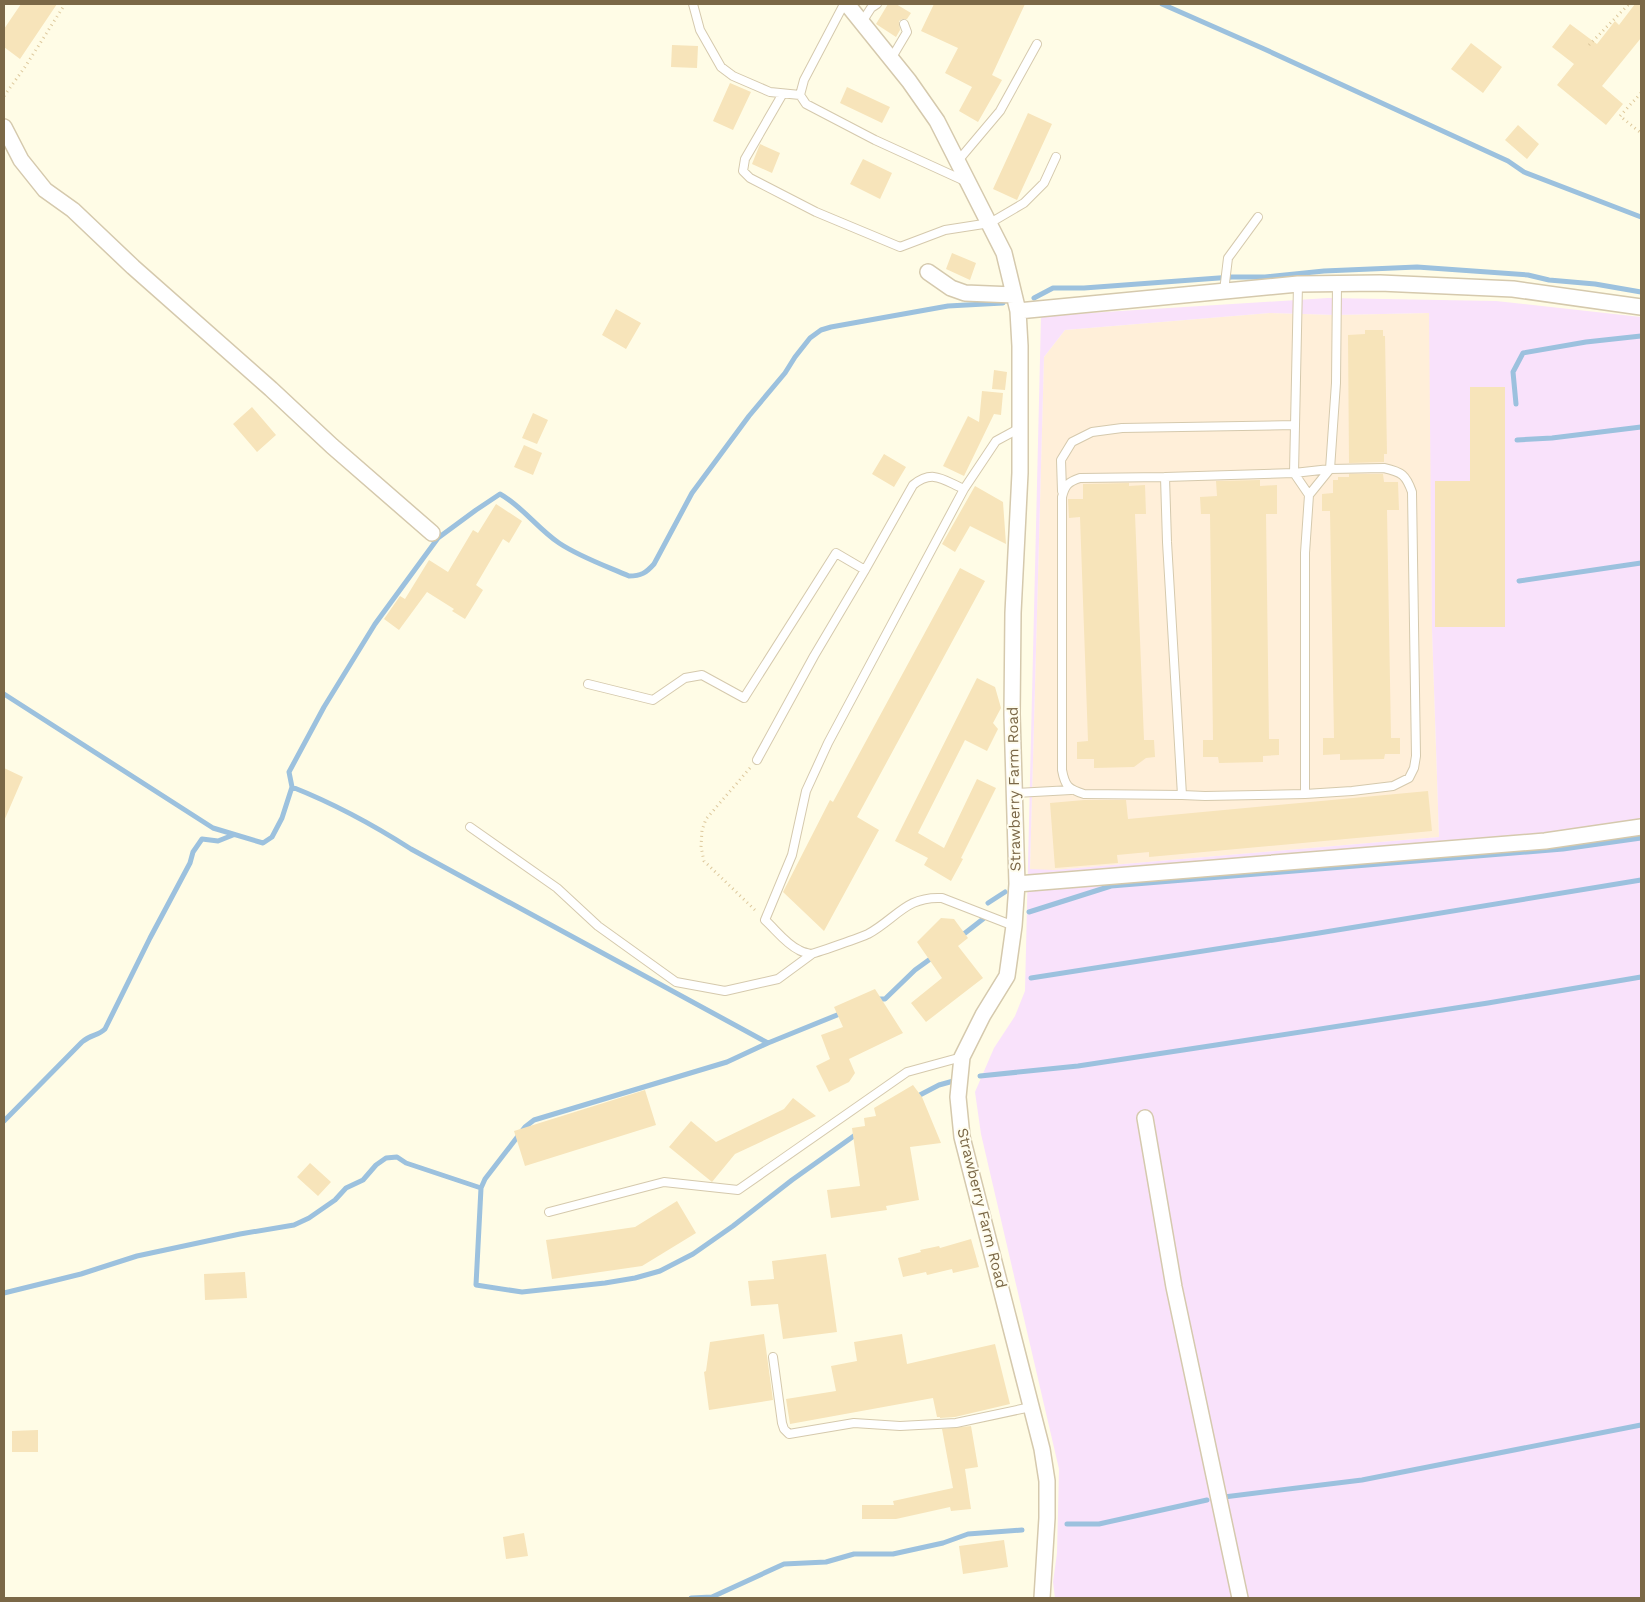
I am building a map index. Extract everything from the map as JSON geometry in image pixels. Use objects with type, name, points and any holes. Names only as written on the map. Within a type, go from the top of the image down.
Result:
[{"type":"street","name":"Strawberry Farm Road","points":[[846,4],[891,59],[937,121],[1004,253],[1018,311],[1020,346],[1020,478],[1013,612],[1012,714],[1016,884],[1014,926],[1007,976],[983,1015],[962,1057],[958,1097],[962,1137],[1042,1449],[1047,1481],[1047,1539],[1042,1598]]},
{"type":"street","points":[[4,126],[21,160],[45,190],[72,210],[133,267],[265,383],[332,446],[432,533]]},
{"type":"street","points":[[928,272],[951,288],[965,293],[1014,295]]},
{"type":"street","points":[[1018,311],[1225,287],[1298,284],[1447,285],[1512,289],[1641,307]]},
{"type":"street","points":[[1016,884],[1545,841],[1641,827]]},
{"type":"street","points":[[1145,1118],[1174,1287],[1240,1598]]},
{"type":"lane","points":[[694,4],[700,30],[721,67],[740,79],[770,92],[782,95],[800,95]]},
{"type":"lane","points":[[846,4],[804,80],[800,95],[806,104],[875,140],[968,183]]},
{"type":"lane","points":[[862,22],[871,8],[880,5]]},
{"type":"lane","points":[[891,59],[906,32],[904,24]]},
{"type":"lane","points":[[957,162],[1000,112],[1037,44]]},
{"type":"lane","points":[[782,95],[745,159],[743,171],[750,178],[816,212],[900,247],[945,230],[990,223],[1024,203],[1044,183],[1056,157]]},
{"type":"lane","points":[[1225,287],[1228,258],[1258,217]]},
{"type":"lane","points":[[1298,284],[1294,473],[1309,496]]},
{"type":"lane","points":[[1305,794],[1305,553],[1309,496],[1330,470],[1336,383],[1337,284]]},
{"type":"lane","points":[[1071,790],[1064,781],[1062,770],[1061,460],[1072,442],[1092,432],[1122,428],[1295,425]]},
{"type":"lane","points":[[812,954],[800,951],[790,945],[765,920],[792,856],[806,791],[828,743],[964,490],[996,441],[1020,428]]},
{"type":"lane","points":[[1014,793],[1071,790],[1084,794],[1182,794],[1205,796],[1352,791],[1393,786],[1409,778],[1414,768],[1416,756],[1412,492],[1408,480],[1399,472],[1384,468],[1294,473],[1080,478],[1070,481],[1065,486],[1062,497]]},
{"type":"lane","points":[[757,760],[814,656],[913,485],[928,476],[935,477],[964,490]]},
{"type":"lane","points":[[1165,477],[1182,794]]},
{"type":"lane","points":[[588,684],[653,700],[685,678],[702,675],[744,698],[836,553],[865,570]]},
{"type":"lane","points":[[470,827],[557,888],[598,926],[676,982],[725,991],[778,979],[812,954],[868,934],[900,910],[919,900],[931,897],[942,898],[1014,926]]},
{"type":"lane","points":[[549,1212],[664,1182],[738,1190],[907,1072],[962,1057]]},
{"type":"lane","points":[[773,1357],[782,1423],[784,1429],[789,1434],[854,1423],[900,1426],[956,1423],[1032,1407]]},
{"type":"path","points":[[4,96],[65,4]]},
{"type":"path","points":[[1589,45],[1629,4]]},
{"type":"path","points":[[1641,93],[1620,116],[1641,133]]},
{"type":"path","points":[[757,760],[706,819],[702,830],[701,847],[704,861],[765,920]]},
{"type":"shaded area","points":[[1328,298],[1496,301],[1641,317],[1641,1598],[1055,1598],[1053,1582],[1057,1553],[1059,1469],[981,1134],[975,1092],[994,1048],[1015,1016],[1025,991],[1041,316]],"holes":[[[1270,313],[1336,315],[1429,313],[1432,629],[1439,837],[1054,870],[1030,869],[1044,357],[1065,330]]]},
{"type":"shaded area","points":[[1270,313],[1336,315],[1430,313],[1432,629],[1439,837],[1054,870],[1030,870],[1044,357],[1065,330]]},
{"type":"building","points":[[21,4],[57,4],[20,59],[4,47],[4,29]]},
{"type":"building","points":[[888,4],[896,4],[911,13],[907,19],[899,21],[900,30],[896,37],[876,24]]},
{"type":"building","points":[[934,4],[1025,4],[992,75],[1002,80],[978,122],[959,111],[972,87],[945,73],[958,48],[921,31]]},
{"type":"building","points":[[1635,4],[1641,4],[1641,38],[1602,86],[1623,104],[1606,125],[1557,85],[1574,64],[1552,47],[1570,24],[1597,44],[1615,21],[1619,25]]},
{"type":"building","points":[[1471,43],[1502,67],[1483,93],[1451,69]]},
{"type":"building","points":[[672,45],[698,46],[697,68],[671,67]]},
{"type":"building","points":[[730,83],[751,92],[733,130],[713,121]]},
{"type":"building","points":[[847,87],[890,107],[882,123],[840,103]]},
{"type":"building","points":[[1028,113],[1052,124],[1017,200],[993,189]]},
{"type":"building","points":[[1518,125],[1539,144],[1527,159],[1505,140]]},
{"type":"building","points":[[760,144],[780,153],[772,173],[752,164]]},
{"type":"building","points":[[863,159],[892,173],[880,199],[850,184]]},
{"type":"building","points":[[952,253],[976,263],[970,280],[946,269]]},
{"type":"building","points":[[616,309],[641,323],[626,349],[602,335]]},
{"type":"building","points":[[1365,330],[1383,330],[1383,336],[1385,336],[1387,454],[1384,454],[1384,462],[1349,463],[1348,335],[1365,334]]},
{"type":"building","points":[[994,370],[1007,372],[1005,390],[992,389]]},
{"type":"building","points":[[1470,387],[1505,387],[1505,627],[1435,627],[1435,481],[1470,481]]},
{"type":"building","points":[[982,391],[1003,393],[1001,415],[994,414],[964,476],[943,466],[968,416],[979,422]]},
{"type":"building","points":[[252,407],[276,435],[257,452],[233,424]]},
{"type":"building","points":[[533,413],[548,420],[537,444],[522,438]]},
{"type":"building","points":[[524,445],[542,453],[533,475],[514,467]]},
{"type":"building","points":[[884,454],[906,467],[894,487],[872,474]]},
{"type":"building","points":[[1349,474],[1383,474],[1384,482],[1398,482],[1399,510],[1387,510],[1391,738],[1400,738],[1400,754],[1385,754],[1384,759],[1340,760],[1340,754],[1323,755],[1323,738],[1334,738],[1330,511],[1322,511],[1322,494],[1333,493],[1333,480],[1338,480],[1338,477],[1349,477]]},
{"type":"building","points":[[1260,480],[1260,486],[1277,485],[1277,514],[1266,514],[1269,739],[1279,739],[1279,755],[1263,756],[1263,762],[1219,763],[1218,757],[1203,757],[1203,740],[1213,740],[1210,514],[1201,514],[1200,497],[1217,496],[1216,481]]},
{"type":"building","points":[[1129,483],[1129,486],[1145,485],[1146,514],[1135,514],[1144,740],[1154,740],[1155,757],[1146,758],[1134,767],[1094,768],[1094,759],[1077,759],[1077,742],[1088,741],[1080,517],[1069,518],[1068,499],[1083,499],[1083,484]]},
{"type":"building","points":[[975,486],[1003,502],[1006,544],[970,526],[955,552],[942,544]]},
{"type":"building","points":[[496,504],[522,521],[509,543],[503,539],[476,585],[483,590],[465,619],[452,611],[454,609],[427,592],[399,630],[384,619],[400,596],[405,599],[429,560],[448,572],[473,530],[478,533]]},
{"type":"building","points":[[960,568],[985,581],[857,817],[879,830],[824,931],[783,892],[830,800],[833,802]]},
{"type":"building","points":[[977,678],[995,687],[1001,708],[993,723],[998,729],[987,751],[965,740],[918,833],[944,848],[977,779],[996,788],[951,881],[924,865],[928,858],[895,841]]},
{"type":"building","points":[[4,768],[23,777],[4,821]]},
{"type":"building","points":[[1428,791],[1432,831],[1149,857],[1149,852],[1117,855],[1118,863],[1055,868],[1050,803],[1084,800],[1126,800],[1128,819]]},
{"type":"building","points":[[941,918],[954,919],[968,938],[958,946],[983,978],[926,1022],[911,1003],[942,978],[917,942]]},
{"type":"building","points":[[875,989],[903,1033],[849,1059],[855,1073],[849,1082],[829,1092],[816,1066],[830,1059],[821,1035],[843,1027],[834,1007]]},
{"type":"building","points":[[913,1085],[922,1097],[941,1143],[910,1147],[919,1200],[886,1206],[887,1210],[831,1218],[827,1190],[860,1186],[852,1128],[865,1126],[864,1118],[876,1116],[874,1108]]},
{"type":"building","points":[[645,1090],[656,1125],[525,1166],[514,1131]]},
{"type":"building","points":[[793,1098],[816,1116],[735,1154],[712,1182],[669,1147],[691,1121],[716,1142],[784,1109]]},
{"type":"building","points":[[310,1163],[331,1182],[318,1196],[297,1177]]},
{"type":"building","points":[[677,1201],[696,1233],[642,1266],[552,1279],[546,1240],[635,1227]]},
{"type":"building","points":[[971,1239],[979,1267],[953,1273],[952,1269],[927,1275],[926,1272],[903,1277],[898,1258],[921,1252],[920,1250],[939,1246],[940,1248]]},
{"type":"building","points":[[826,1254],[837,1332],[783,1339],[778,1304],[751,1306],[748,1281],[774,1279],[772,1261]]},
{"type":"building","points":[[245,1272],[247,1298],[205,1300],[204,1274]]},
{"type":"building","points":[[764,1334],[773,1400],[709,1410],[704,1372],[706,1371],[710,1342]]},
{"type":"building","points":[[902,1334],[907,1364],[995,1344],[1010,1404],[955,1417],[940,1418],[937,1417],[933,1398],[790,1424],[786,1399],[836,1391],[831,1366],[857,1361],[854,1342]]},
{"type":"building","points":[[971,1426],[978,1467],[965,1469],[971,1509],[951,1511],[950,1507],[896,1519],[862,1519],[862,1505],[894,1505],[893,1501],[953,1488],[942,1429]]},
{"type":"building","points":[[38,1430],[38,1452],[12,1452],[12,1431]]},
{"type":"building","points":[[524,1533],[528,1556],[506,1559],[503,1537]]},
{"type":"building","points":[[1004,1540],[1008,1567],[963,1574],[959,1546]]},
{"type":"waterway","points":[[1162,4],[1508,161],[1524,172],[1641,217]]},
{"type":"waterway","points":[[1034,298],[1053,288],[1084,288],[1232,277],[1265,277],[1324,271],[1417,267],[1528,275],[1549,280],[1595,284],[1641,292]]},
{"type":"waterway","points":[[4,694],[213,828],[263,843],[272,837],[282,818],[292,787],[289,772],[324,707],[375,624],[438,538],[476,510],[500,494],[567,548],[629,576],[640,575],[654,564],[692,493],[810,338],[821,330],[831,327],[948,306],[1003,303]]},
{"type":"waterway","points":[[1516,404],[1513,372],[1523,353],[1586,342],[1641,336]]},
{"type":"waterway","points":[[1517,440],[1552,438],[1641,427]]},
{"type":"waterway","points":[[1519,581],[1641,563]]},
{"type":"waterway","points":[[292,787],[353,815],[411,849],[768,1043]]},
{"type":"waterway","points":[[4,1121],[82,1042],[105,1029],[190,863],[193,852],[202,839],[218,841],[233,835]]},
{"type":"waterway","points":[[1029,912],[1111,886],[1563,849],[1641,838]]},
{"type":"waterway","points":[[1031,978],[1641,880]]},
{"type":"waterway","points":[[988,903],[1005,892]]},
{"type":"waterway","points":[[960,937],[983,919]]},
{"type":"waterway","points":[[875,999],[885,999],[915,970],[933,957]]},
{"type":"waterway","points":[[980,1076],[1078,1066],[1488,1003],[1641,977]]},
{"type":"waterway","points":[[842,1013],[727,1062],[534,1120],[525,1127],[485,1179],[481,1188],[476,1285],[522,1292],[605,1283],[635,1278],[660,1271],[693,1254],[858,1133]]},
{"type":"waterway","points":[[916,1097],[939,1085],[957,1080]]},
{"type":"waterway","points":[[4,1293],[81,1274],[137,1256],[240,1234],[294,1225],[309,1218],[335,1200],[346,1188],[363,1180],[376,1165],[386,1158],[397,1157],[406,1163],[481,1188]]},
{"type":"waterway","points":[[1224,1497],[1362,1480],[1641,1425]]},
{"type":"waterway","points":[[1067,1524],[1099,1524],[1207,1500]]},
{"type":"waterway","points":[[691,1598],[712,1597],[784,1564],[826,1562],[854,1554],[893,1554],[943,1543],[968,1534],[1022,1530]]}]
